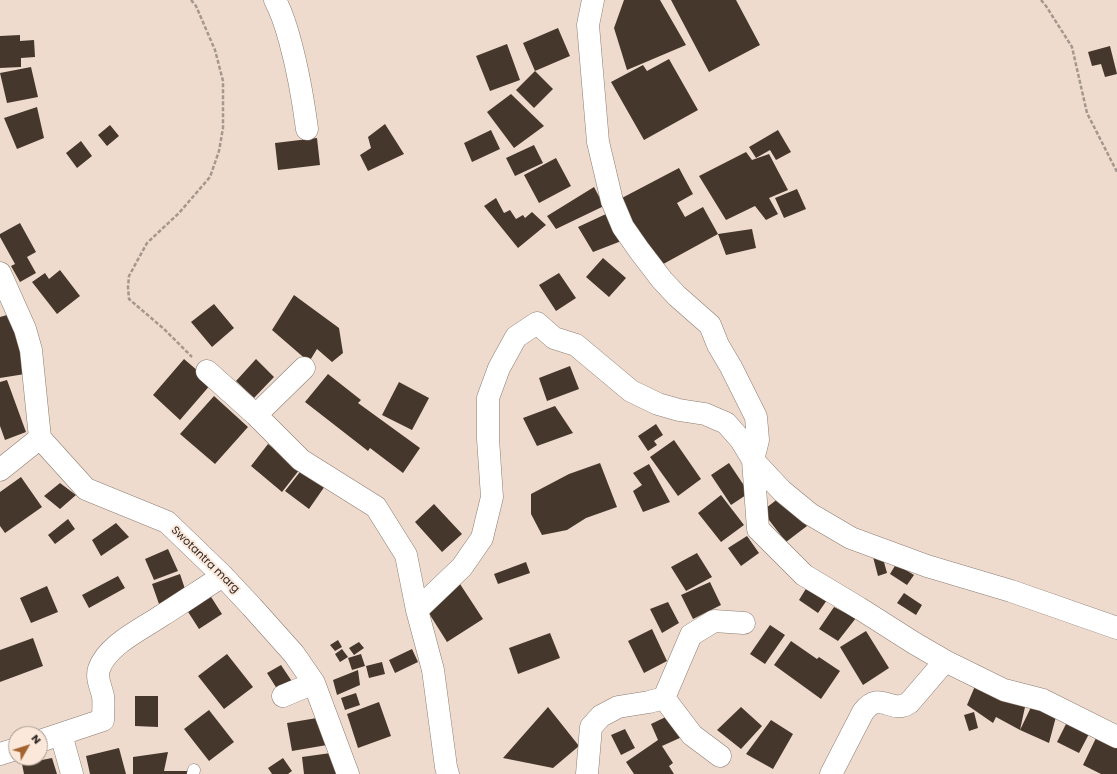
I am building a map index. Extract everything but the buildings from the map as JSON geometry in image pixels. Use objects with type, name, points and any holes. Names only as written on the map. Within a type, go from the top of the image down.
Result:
[{"type":"street","points":[[275,0],[282,12],[296,61],[301,84],[307,129]]},
{"type":"street","points":[[593,0],[588,25],[598,142],[612,201],[623,228],[644,256],[672,290],[710,325],[718,345],[732,367],[756,416],[758,440],[753,460],[758,529],[804,575],[859,608],[914,644],[1004,690],[1042,700],[1117,737]]},
{"type":"street","points":[[0,273],[25,329],[30,350],[40,438],[0,470]]},
{"type":"street","points":[[417,610],[462,567],[482,538],[492,497],[488,439],[488,398],[500,368],[516,337],[537,323],[554,338],[576,346],[630,390],[658,404],[679,410],[705,414],[726,423],[741,440],[753,460],[782,491],[810,514],[851,538],[927,566],[1011,591],[1117,628]]},
{"type":"street","points":[[256,415],[304,368]]},
{"type":"street","points":[[207,371],[256,415],[302,460],[376,507],[406,555],[417,610],[433,670],[448,774]]},
{"type":"street","name":"Swotantra marg","points":[[40,438],[86,489],[167,522],[223,576],[294,654],[314,683],[348,774]]},
{"type":"street","points":[[48,738],[104,720],[103,696],[100,686],[99,670],[103,661],[112,650],[129,636],[223,576]]},
{"type":"street","points":[[664,698],[691,635],[714,621],[744,623]]},
{"type":"street","points":[[831,774],[863,712],[868,706],[872,703],[881,702],[897,707],[903,707],[945,661]]},
{"type":"street","points":[[283,696],[314,683]]},
{"type":"street","points":[[664,698],[692,735],[720,756]]},
{"type":"street","points":[[587,774],[591,727],[601,716],[618,707],[650,702],[664,698]]},
{"type":"street","points":[[61,734],[72,774]]},
{"type":"path","points":[[192,0],[215,50],[223,81],[223,128],[219,151],[210,177],[179,213],[147,243],[129,276],[128,287],[129,299],[164,329],[207,371]]},
{"type":"path","points":[[1041,0],[1072,47],[1086,113],[1117,172]]}]
